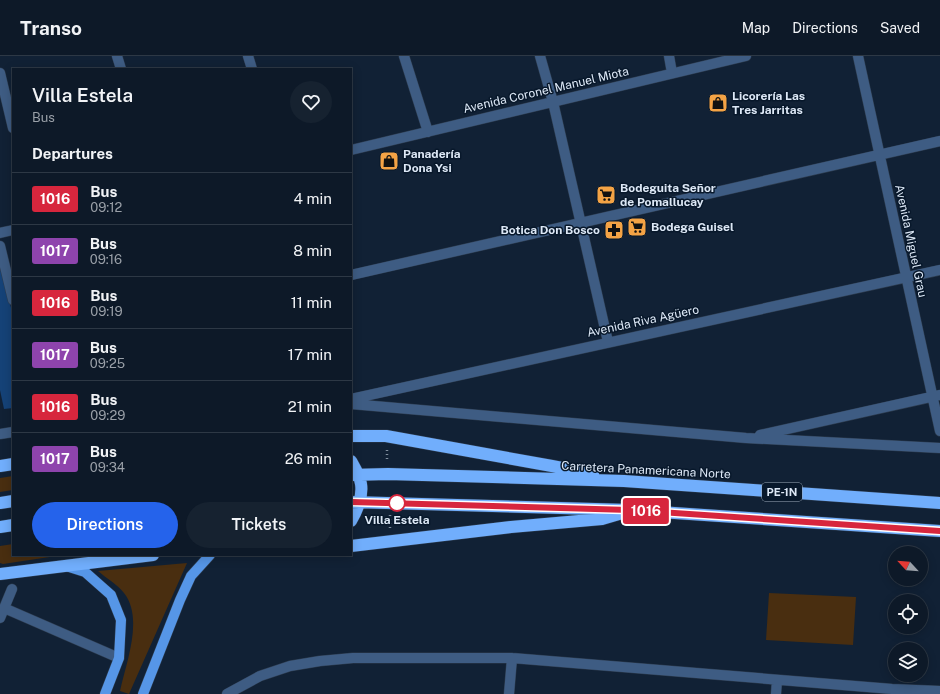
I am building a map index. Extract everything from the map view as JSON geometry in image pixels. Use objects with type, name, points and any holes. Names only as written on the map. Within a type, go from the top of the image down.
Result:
[{"type":"highway","points":[[352,436],[386,436],[552,466],[624,481]]},
{"type":"highway","points":[[0,466],[12,464]]},
{"type":"highway","points":[[352,516],[355,502],[361,492],[361,483],[354,474]]},
{"type":"highway","name":"Carretera Panamericana Norte","points":[[354,474],[624,481],[940,503]]},
{"type":"highway","points":[[0,504],[12,501]]},
{"type":"highway","points":[[355,502],[630,510],[940,531]]},
{"type":"highway","points":[[352,546],[512,527],[602,519],[630,510]]},
{"type":"highway","points":[[0,527],[12,525]]},
{"type":"highway","points":[[0,574],[145,556]]},
{"type":"main road","points":[[143,694],[191,576],[209,556]]},
{"type":"main road","points":[[66,566],[85,572],[111,595],[121,620],[119,658],[105,694]]},
{"type":"street","points":[[117,56],[121,68]]},
{"type":"street","points":[[248,56],[252,68]]},
{"type":"street","points":[[404,56],[428,132]]},
{"type":"street","points":[[540,56],[553,102],[608,342]]},
{"type":"street","points":[[669,56],[672,74]]},
{"type":"street","name":"Avenida Coronel Manuel Miota","points":[[352,150],[672,74],[734,57],[746,56]]},
{"type":"street","name":"Avenida Miguel Grau","points":[[858,56],[906,277],[936,396],[940,431]]},
{"type":"street","points":[[0,73],[12,124]]},
{"type":"street","points":[[352,275],[940,141]]},
{"type":"street","points":[[0,233],[12,230]]},
{"type":"street","points":[[0,246],[12,296]]},
{"type":"street","name":"Avenida Riva Agüero","points":[[352,399],[940,270]]},
{"type":"street","points":[[746,438],[936,396]]},
{"type":"street","points":[[352,404],[746,438],[940,448]]},
{"type":"street","points":[[0,434],[12,432]]},
{"type":"street","points":[[12,589],[1,612],[119,658]]},
{"type":"street","points":[[227,694],[260,676],[290,666],[353,658],[512,658],[891,691],[940,691]]},
{"type":"street","points":[[509,694],[512,658]]},
{"type":"street","points":[[776,694],[777,680]]},
{"type":"path","points":[[387,445],[387,460]]},
{"type":"path","points":[[389,510],[390,531]]},
{"type":"shaded area","points":[[12,476],[12,490],[0,492],[0,478]]},
{"type":"shaded area","points":[[12,544],[12,556],[56,556],[3,564],[0,563],[0,546]]},
{"type":"shaded area","points":[[187,563],[129,694],[120,691],[132,641],[133,615],[130,603],[124,593],[98,571]]},
{"type":"shaded area","points":[[769,593],[856,597],[853,645],[766,640]]},
{"type":"building","points":[[0,262],[12,312],[12,408],[4,409],[0,390]]},
{"type":"bus line","name":"1016","points":[[352,502],[630,510],[940,531]]},
{"type":"place","name":"Licorería Las Tres Jarritas","points":[[718,103]]},
{"type":"place","name":"Panadería Dona Ysi","points":[[389,161]]},
{"type":"place","name":"Bodeguita Señor de Pomallucay","points":[[606,195]]},
{"type":"place","name":"Bodega Guisel","points":[[637,227]]},
{"type":"place","name":"Botica Don Bosco","points":[[614,230]]},
{"type":"place","name":"Villa Estela","points":[[397,503]]}]
